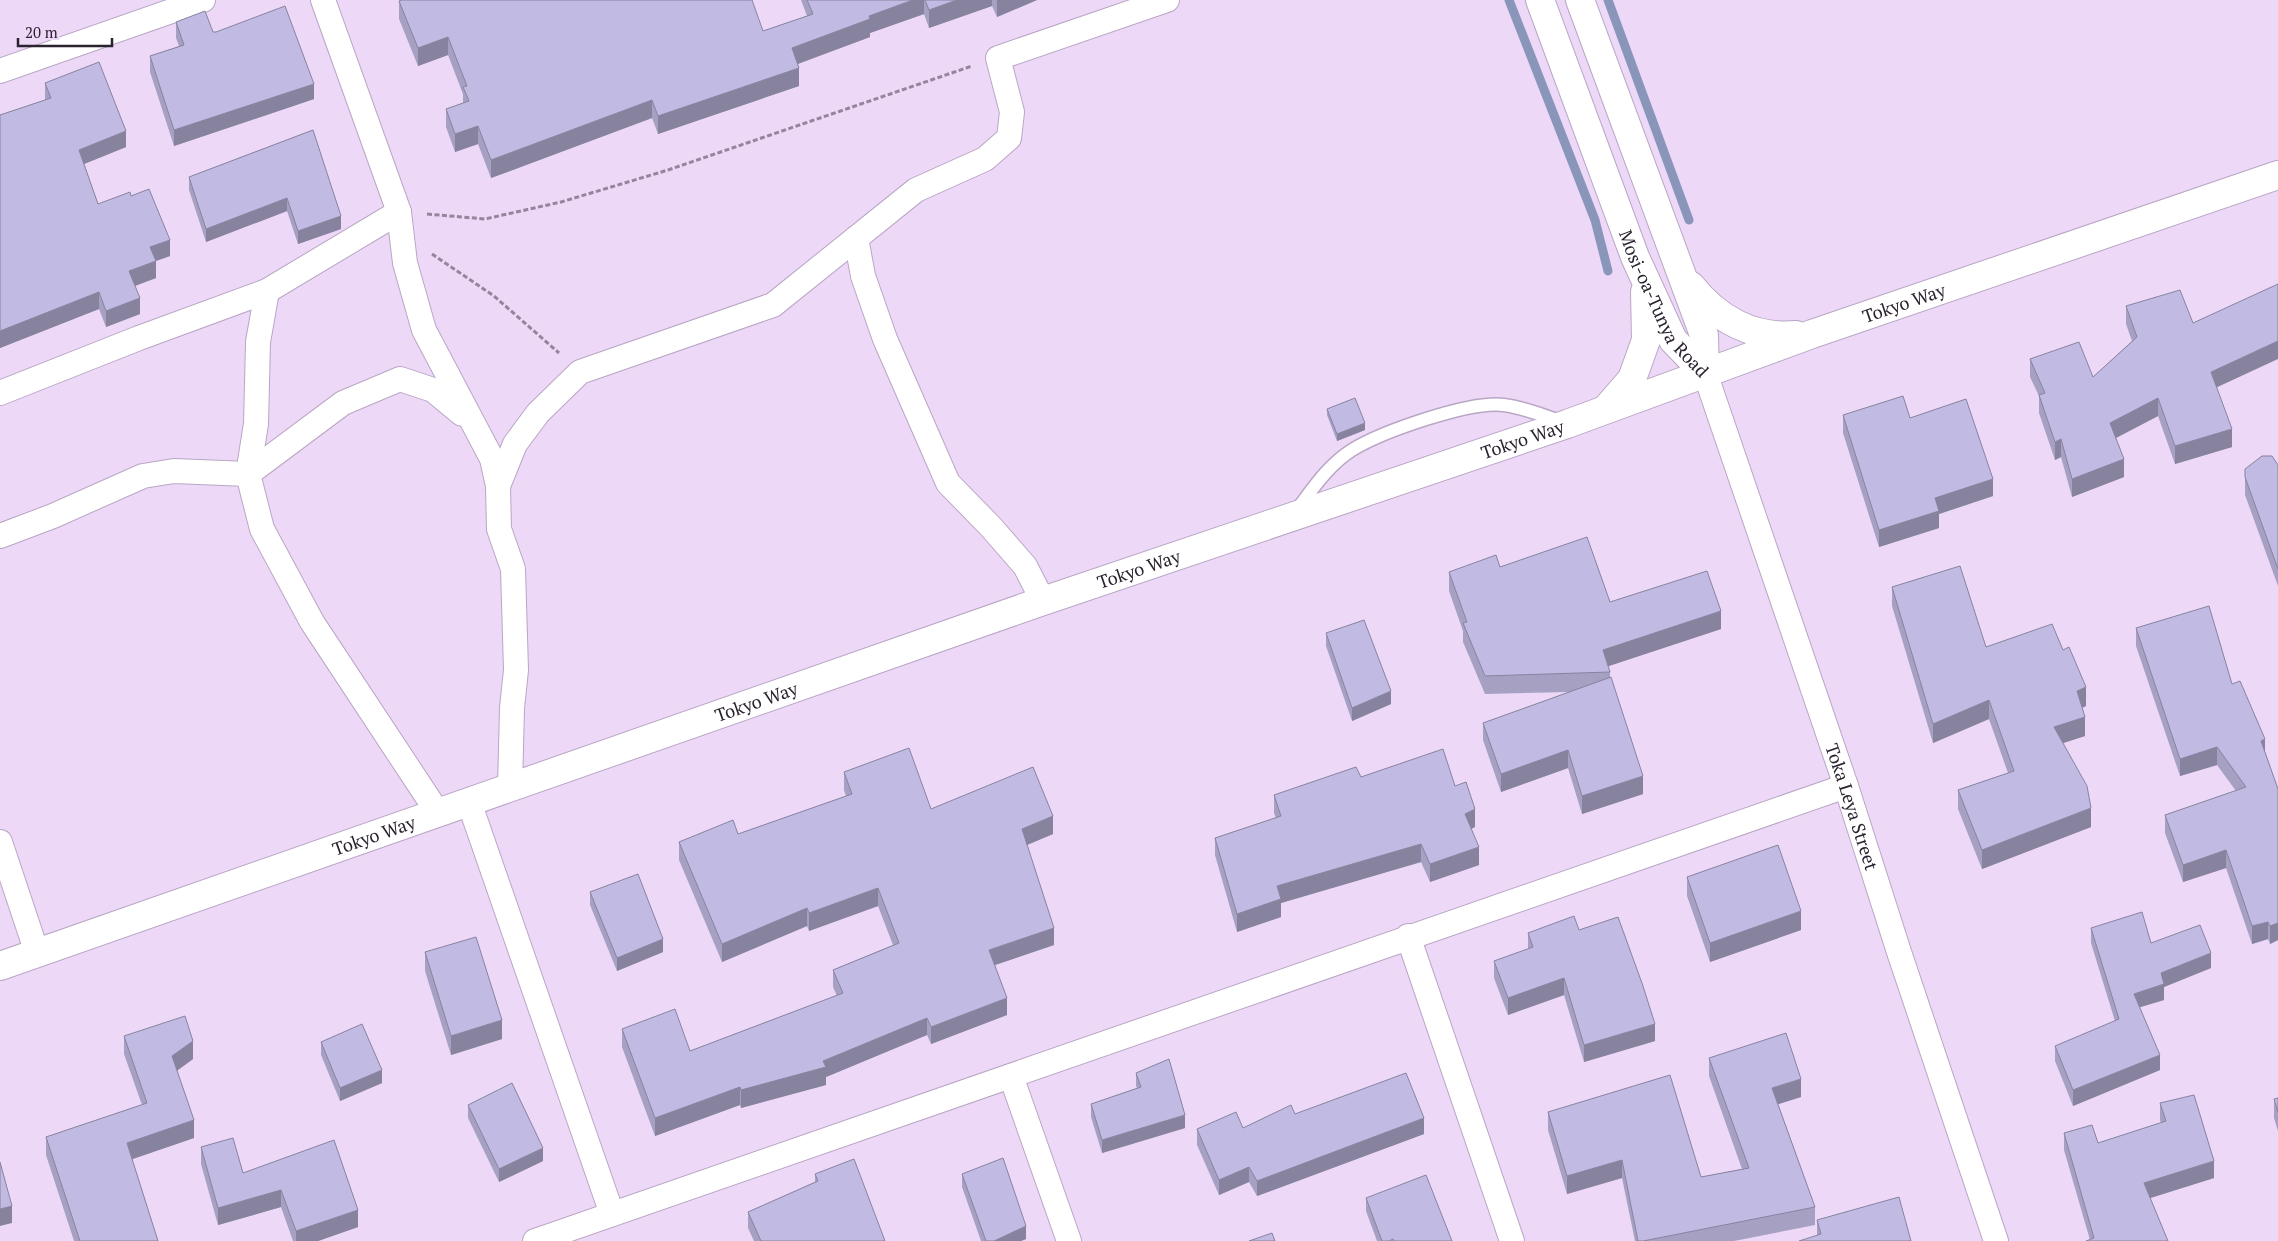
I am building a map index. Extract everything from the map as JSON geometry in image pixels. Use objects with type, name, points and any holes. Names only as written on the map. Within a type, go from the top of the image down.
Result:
[{"type":"main road","name":"Mosi-oa-Tunya Road","points":[[1540,0],[1635,257],[1673,340],[1705,374]]},
{"type":"main road","name":"Mosi-oa-Tunya Road","points":[[1580,0],[1704,335],[1705,374]]},
{"type":"main road","name":"Tokyo Way","points":[[0,966],[1043,602],[1606,411],[1812,334],[2278,174]]},
{"type":"main road","points":[[1606,411],[1632,379],[1646,340],[1647,298],[1635,257]]},
{"type":"main road","points":[[1684,277],[1702,301],[1726,320],[1753,332],[1782,336],[1812,334]]},
{"type":"street","points":[[0,71],[203,0]]},
{"type":"street","points":[[323,0],[401,222],[405,263],[424,330],[492,459],[498,486],[499,529],[513,569],[516,670],[512,708],[510,787]]},
{"type":"street","points":[[498,486],[515,444],[538,413],[580,372],[773,305],[916,190],[985,159],[1009,138],[1012,112],[998,58],[1167,0]]},
{"type":"street","points":[[0,393],[139,338],[267,291],[401,222]]},
{"type":"street","points":[[856,238],[863,276],[885,339],[948,483],[991,527],[1025,566],[1043,602]]},
{"type":"street","points":[[267,291],[258,342],[256,424],[248,474],[262,529],[312,622],[438,813]]},
{"type":"street","name":"Toka Leya Street","points":[[1705,374],[1846,786],[1899,952],[1996,1241]]},
{"type":"street","points":[[0,536],[54,516],[143,476],[174,471],[248,474],[343,403],[400,379],[433,390],[470,420]]},
{"type":"street","points":[[535,1241],[1408,936],[1846,786]]},
{"type":"street","points":[[468,802],[612,1214]]},
{"type":"street","points":[[0,842],[37,953]]},
{"type":"street","points":[[1408,936],[1512,1241]]},
{"type":"street","points":[[1011,1076],[1069,1241]]},
{"type":"lane","points":[[1292,516],[1325,474],[1352,450],[1395,430],[1468,407],[1502,404],[1567,424]]},
{"type":"path","points":[[401,222],[486,219],[561,202],[677,167],[998,58]]},
{"type":"path","points":[[401,222],[494,296],[580,372]]},
{"type":"building","points":[[752,0],[763,31],[813,14],[807,0],[913,0],[869,16],[870,19],[792,48],[799,68],[658,116],[652,100],[491,160],[478,126],[455,134],[446,109],[469,101],[463,87],[467,86],[448,37],[418,48],[399,1]]},
{"type":"building","points":[[925,0],[957,0],[929,10]]},
{"type":"building","points":[[285,6],[314,84],[174,130],[150,56],[184,45],[176,22],[205,11],[213,32],[216,32]]},
{"type":"building","points":[[99,62],[126,131],[79,150],[98,204],[130,192],[131,196],[149,189],[170,240],[150,247],[156,261],[129,271],[140,298],[106,311],[99,292],[0,331],[0,115],[51,98],[45,83]]},
{"type":"building","points":[[313,130],[341,216],[298,231],[287,198],[206,229],[189,177]]},
{"type":"building","points":[[2278,284],[2278,341],[2211,372],[2232,429],[2175,446],[2158,398],[2110,423],[2124,459],[2072,479],[2061,439],[2055,442],[2039,395],[2045,393],[2030,359],[2079,342],[2093,377],[2137,337],[2126,306],[2180,290],[2193,323]]},
{"type":"building","points":[[1903,396],[1910,418],[1966,399],[1993,479],[1935,498],[1939,511],[1879,530],[1843,415]]},
{"type":"building","points":[[1355,398],[1365,423],[1337,434],[1327,409]]},
{"type":"building","points":[[2262,456],[2272,456],[2278,465],[2278,569],[2245,477],[2245,469]]},
{"type":"building","points":[[1587,537],[1610,602],[1707,571],[1721,611],[1603,650],[1610,672],[1485,676],[1463,623],[1467,622],[1449,572],[1496,555],[1500,567]]},
{"type":"building","points":[[1960,566],[1986,647],[2052,624],[2063,650],[2069,647],[2086,687],[2077,691],[2085,717],[2054,727],[2087,786],[2091,808],[1982,850],[1958,790],[2014,771],[1989,700],[1933,724],[1892,587]]},
{"type":"building","points":[[2209,606],[2232,684],[2240,681],[2265,739],[2261,741],[2278,789],[2278,923],[2270,926],[2268,922],[2252,926],[2226,850],[2183,865],[2165,815],[2246,787],[2217,747],[2180,759],[2136,628]]},
{"type":"building","points":[[1364,620],[1391,691],[1352,708],[1326,633]]},
{"type":"building","points":[[1611,677],[1643,776],[1582,796],[1568,750],[1501,774],[1483,723]]},
{"type":"building","points":[[909,748],[931,809],[1033,767],[1053,816],[1022,829],[1054,928],[989,950],[1007,998],[931,1027],[927,1018],[823,1061],[826,1067],[741,1090],[740,1087],[655,1118],[622,1029],[675,1009],[690,1051],[843,993],[833,970],[899,943],[878,888],[809,913],[807,908],[722,944],[679,842],[733,820],[738,834],[852,794],[844,772]]},
{"type":"building","points":[[1443,749],[1455,786],[1466,782],[1475,809],[1465,814],[1479,847],[1430,864],[1421,844],[1277,886],[1281,899],[1237,914],[1215,838],[1281,816],[1274,795],[1356,767],[1361,777]]},
{"type":"building","points":[[1778,845],[1801,911],[1710,943],[1687,877]]},
{"type":"building","points":[[638,874],[663,939],[617,958],[590,892]]},
{"type":"building","points":[[2142,912],[2151,943],[2200,925],[2211,953],[2161,973],[2164,984],[2134,994],[2160,1055],[2073,1090],[2055,1046],[2119,1019],[2091,928]]},
{"type":"building","points":[[1574,916],[1579,930],[1618,917],[1655,1024],[1584,1045],[1564,978],[1508,998],[1494,961],[1533,947],[1528,933]]},
{"type":"building","points":[[476,937],[502,1020],[451,1036],[425,952]]},
{"type":"building","points":[[185,1016],[193,1041],[172,1056],[194,1120],[127,1143],[158,1241],[80,1241],[46,1137],[147,1103],[124,1036]]},
{"type":"building","points":[[362,1024],[382,1070],[340,1088],[321,1042]]},
{"type":"building","points":[[1786,1033],[1801,1079],[1772,1088],[1815,1207],[1638,1241],[1622,1160],[1567,1176],[1548,1112],[1670,1075],[1701,1177],[1749,1168],[1709,1058]]},
{"type":"building","points":[[1169,1059],[1185,1115],[1102,1140],[1091,1104],[1141,1087],[1136,1073]]},
{"type":"building","points":[[1406,1073],[1424,1118],[1257,1181],[1249,1167],[1219,1180],[1197,1129],[1236,1112],[1243,1128],[1291,1105],[1295,1114]]},
{"type":"building","points":[[512,1083],[543,1148],[499,1169],[468,1105]]},
{"type":"building","points":[[2194,1095],[2214,1161],[2144,1183],[2168,1241],[2086,1241],[2094,1238],[2064,1133],[2092,1125],[2098,1143],[2166,1121],[2160,1103]]},
{"type":"building","points":[[2278,1098],[2278,1112],[2274,1099]]},
{"type":"building","points":[[233,1138],[243,1173],[334,1140],[358,1210],[296,1231],[281,1190],[218,1208],[201,1147]]},
{"type":"building","points":[[1003,1158],[1026,1226],[994,1241],[986,1241],[962,1174]]},
{"type":"building","points":[[854,1159],[885,1241],[761,1241],[748,1212],[818,1181],[815,1174]]},
{"type":"building","points":[[0,1162],[12,1206],[0,1209]]},
{"type":"building","points":[[1426,1175],[1452,1241],[1394,1241],[1393,1239],[1382,1241],[1366,1198]]},
{"type":"building","points":[[1899,1197],[1911,1241],[1799,1241],[1821,1234],[1817,1220]]},
{"type":"building","points":[[1272,1233],[1275,1241],[1249,1241]]},
{"type":"waterway","points":[[1509,0],[1595,220],[1608,271]]},
{"type":"waterway","points":[[1608,0],[1689,220]]}]
